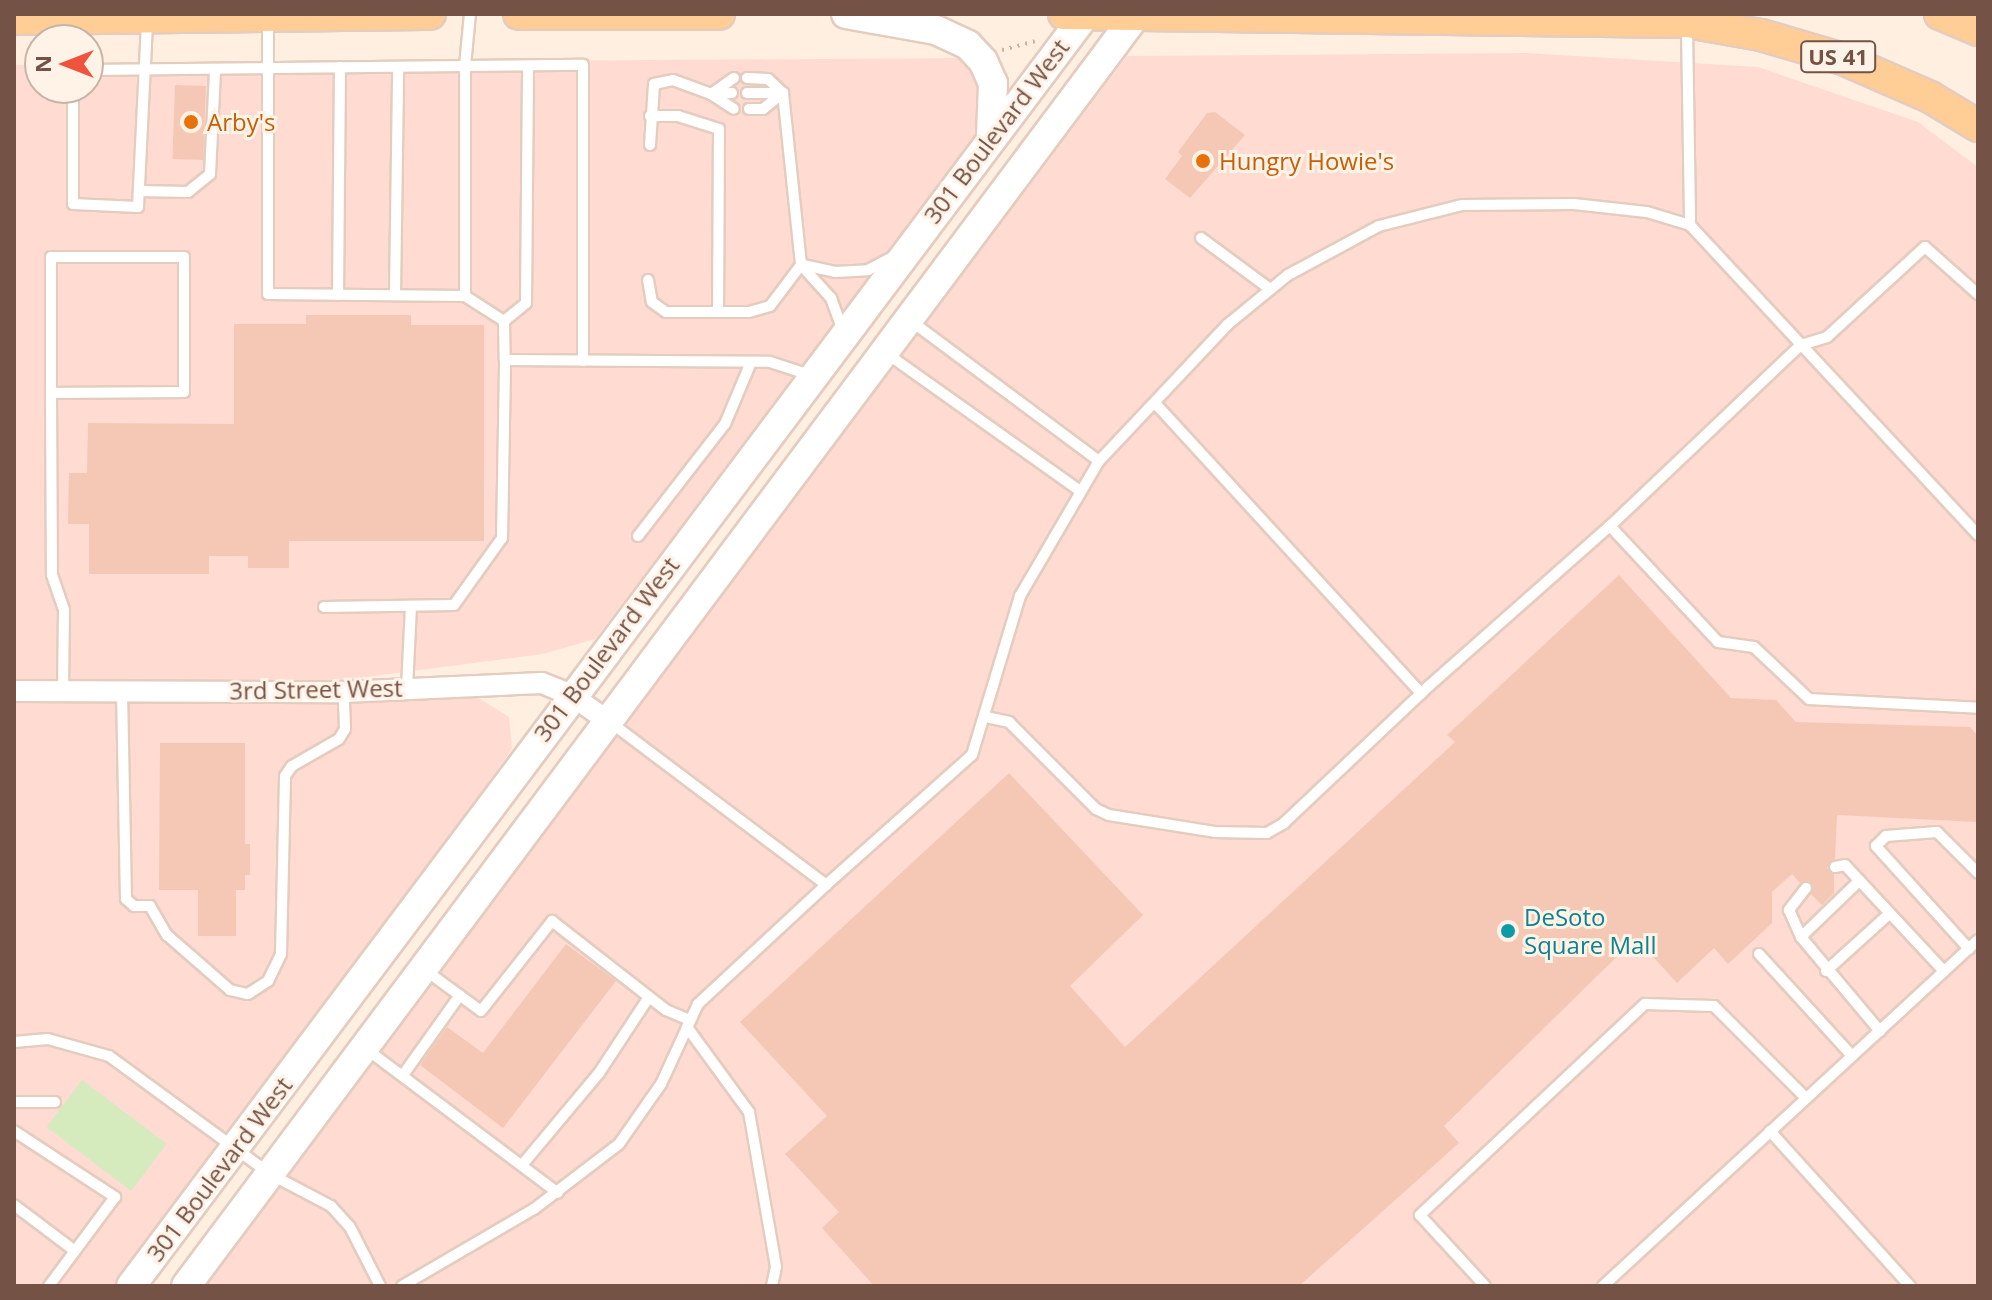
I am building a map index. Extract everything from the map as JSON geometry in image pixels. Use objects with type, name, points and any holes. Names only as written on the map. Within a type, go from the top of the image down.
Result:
[{"type":"main road","points":[[14,19],[75,25],[147,19],[430,14]]},
{"type":"main road","points":[[519,14],[719,14]]},
{"type":"main road","points":[[846,14],[936,30],[978,53],[995,94],[991,136]]},
{"type":"main road","name":"US 41","points":[[1064,14],[1687,22],[1761,35],[1843,59],[1978,126]]},
{"type":"main road","name":"301 Boulevard West","points":[[131,1286],[571,695],[1085,14]]},
{"type":"main road","points":[[1940,14],[1978,30]]},
{"type":"main road","name":"301 Boulevard West","points":[[186,1286],[1136,15]]},
{"type":"street","points":[[1972,14],[1978,19]]},
{"type":"street","name":"3rd Street West","points":[[14,691],[344,692],[542,683],[571,695],[608,721]]},
{"type":"lane","points":[[465,296],[465,66],[470,14]]},
{"type":"lane","points":[[268,16],[268,294],[465,296],[504,321]]},
{"type":"lane","points":[[73,104],[73,204],[138,207],[147,19]]},
{"type":"lane","points":[[1687,22],[1690,225]]},
{"type":"lane","points":[[104,70],[215,72],[267,67],[583,65],[583,361]]},
{"type":"lane","points":[[504,321],[526,303],[528,66]]},
{"type":"lane","points":[[338,295],[340,67]]},
{"type":"lane","points":[[395,295],[398,67]]},
{"type":"lane","points":[[139,191],[188,192],[210,174],[215,72]]},
{"type":"lane","points":[[711,94],[734,78]]},
{"type":"lane","points":[[747,78],[768,79],[783,93],[801,265],[831,298],[844,332]]},
{"type":"lane","points":[[650,145],[654,84],[673,80],[711,94],[734,109]]},
{"type":"lane","points":[[711,94],[732,93]]},
{"type":"lane","points":[[747,93],[783,93]]},
{"type":"lane","points":[[749,109],[763,109],[783,93]]},
{"type":"lane","points":[[650,116],[678,116],[719,129],[718,310]]},
{"type":"lane","points":[[402,1286],[558,1193],[619,1144],[643,1113],[707,994],[962,766],[979,743],[1020,596],[1099,461],[1227,325],[1270,289],[1364,233],[1441,208],[1574,204],[1647,212],[1690,225],[1978,535]]},
{"type":"lane","points":[[1201,238],[1270,289]]},
{"type":"lane","points":[[986,717],[1009,722],[1096,809],[1109,815],[1257,835],[1284,823],[1421,693],[1610,526],[1801,345],[1827,337],[1925,247],[1978,294]]},
{"type":"lane","points":[[801,265],[835,272],[868,270],[905,250]]},
{"type":"lane","points":[[51,393],[184,392],[184,257],[51,257],[51,393],[52,575],[64,610],[63,690]]},
{"type":"lane","points":[[648,280],[652,302],[666,312],[749,312],[770,306],[801,265]]},
{"type":"lane","points":[[908,319],[1099,461]]},
{"type":"lane","points":[[324,607],[454,605],[502,538],[504,321]]},
{"type":"lane","points":[[884,352],[1080,491]]},
{"type":"lane","points":[[505,360],[770,362],[811,376]]},
{"type":"lane","points":[[638,536],[725,424],[751,362]]},
{"type":"lane","points":[[1155,403],[1421,693]]},
{"type":"lane","points":[[1610,526],[1718,642],[1754,647],[1809,699],[1978,708]]},
{"type":"lane","points":[[407,688],[411,606]]},
{"type":"lane","points":[[122,691],[126,899],[134,906],[150,906],[167,935],[230,990],[248,994],[268,981],[281,954],[285,776],[292,766],[339,739],[345,729],[344,692]]},
{"type":"lane","points":[[608,721],[826,885]]},
{"type":"lane","points":[[1969,949],[1876,846],[1886,836],[1937,832],[1978,873]]},
{"type":"lane","points":[[1835,867],[1843,864],[1944,971]]},
{"type":"lane","points":[[1801,937],[1858,882]]},
{"type":"lane","points":[[1806,888],[1789,910],[1801,937],[1826,971],[1880,1031]]},
{"type":"lane","points":[[1826,971],[1889,914]]},
{"type":"lane","points":[[423,969],[481,1011],[552,921],[649,997],[689,1024],[749,1112],[776,1267],[772,1286]]},
{"type":"lane","points":[[1603,1286],[1978,940]]},
{"type":"lane","points":[[1759,954],[1852,1056]]},
{"type":"lane","points":[[403,1075],[460,995]]},
{"type":"lane","points":[[522,1165],[599,1073],[649,997]]},
{"type":"lane","points":[[1485,1286],[1420,1215],[1645,1004],[1714,1006],[1806,1098]]},
{"type":"lane","points":[[14,1042],[48,1039],[109,1056],[270,1174],[303,1188],[340,1215],[380,1286]]},
{"type":"lane","points":[[365,1048],[558,1193]]},
{"type":"lane","points":[[14,1102],[55,1102]]},
{"type":"lane","points":[[14,1131],[115,1197],[49,1286]]},
{"type":"lane","points":[[1770,1131],[1910,1286]]},
{"type":"lane","points":[[14,1205],[75,1251]]},
{"type":"path","points":[[997,52],[1043,40]]},
{"type":"shaded area","points":[[1526,53],[1758,67],[1918,122],[1978,167],[1978,1286],[198,1286],[1127,56]]},
{"type":"shaded area","points":[[963,58],[981,83],[982,118],[975,141],[595,639],[542,654],[343,680],[14,680],[14,65],[24,65],[24,104],[104,104],[104,64]]},
{"type":"shaded area","points":[[477,697],[509,717],[512,749],[227,1147],[118,1286],[14,1286],[14,703],[344,703]]},
{"type":"green space","points":[[82,1080],[167,1144],[131,1191],[46,1127]]},
{"type":"building","name":"Arby's","points":[[175,85],[206,86],[203,160],[172,159]]},
{"type":"building","points":[[1215,112],[1245,135],[1190,198],[1165,179],[1182,156],[1178,152],[1207,113]]},
{"type":"building","points":[[306,315],[411,315],[411,325],[484,325],[484,541],[289,541],[289,568],[248,568],[248,556],[209,556],[209,574],[89,574],[89,524],[68,524],[69,473],[87,473],[88,423],[234,424],[234,324],[306,324]]},
{"type":"building","name":"DeSoto Square Mall","points":[[1619,575],[1731,698],[1776,700],[1796,722],[1970,727],[1978,736],[1978,822],[1837,815],[1835,859],[1827,868],[1834,875],[1834,893],[1822,905],[1811,894],[1811,882],[1800,883],[1792,874],[1772,892],[1772,923],[1728,964],[1714,948],[1677,983],[1636,938],[1444,1126],[1459,1143],[1299,1286],[874,1286],[822,1228],[839,1212],[785,1154],[827,1116],[740,1022],[1009,773],[1143,915],[1070,986],[1125,1047],[1455,742],[1447,735]]},
{"type":"building","points":[[160,743],[245,743],[245,844],[250,844],[250,875],[245,875],[245,890],[236,890],[236,936],[198,936],[198,890],[159,890]]},
{"type":"building","points":[[566,944],[616,981],[503,1128],[420,1065],[447,1027],[483,1053]]},
{"type":"place","name":"Arby's","points":[[191,122]]},
{"type":"place","name":"Hungry Howie's","points":[[1203,161]]},
{"type":"place","name":"DeSoto Square Mall","points":[[1508,931]]}]
